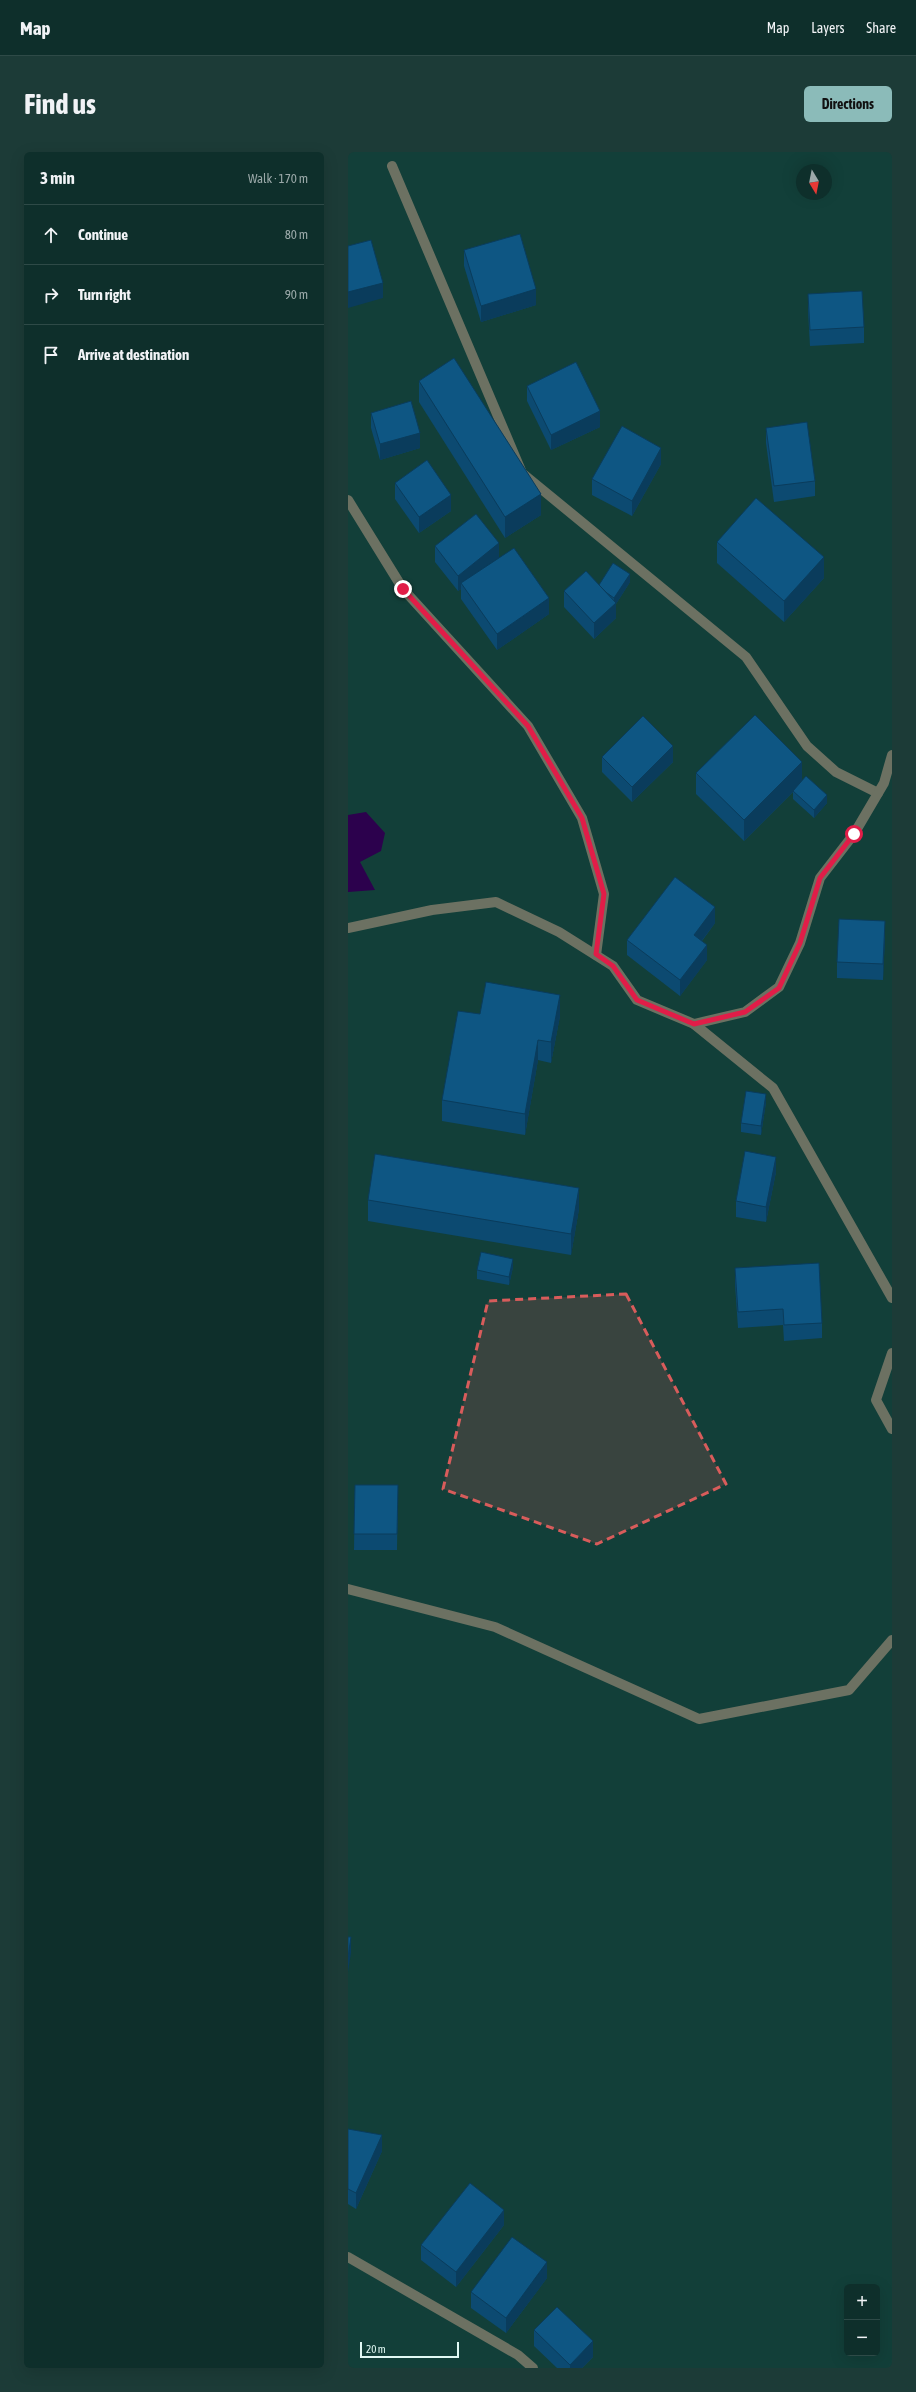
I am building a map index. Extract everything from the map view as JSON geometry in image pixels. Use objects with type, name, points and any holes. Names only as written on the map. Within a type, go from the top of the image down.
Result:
[{"type":"street","points":[[392,166],[522,473],[746,657],[807,746],[836,772],[878,793]]},
{"type":"street","points":[[348,500],[403,589],[528,726],[582,818],[604,894],[596,954]]},
{"type":"street","points":[[694,1024],[745,1012],[779,988],[800,943],[820,878],[854,834],[884,783],[892,755]]},
{"type":"street","points":[[348,928],[432,910],[496,902],[560,932],[596,954],[613,966],[637,1000],[694,1024],[772,1088],[892,1298]]},
{"type":"street","points":[[892,1353],[876,1400],[892,1429]]},
{"type":"street","points":[[348,1589],[495,1627],[699,1719],[849,1690],[892,1640]]},
{"type":"street","points":[[348,2257],[518,2355],[533,2368]]},
{"type":"highlighted area","points":[[626,1294],[726,1484],[597,1544],[443,1489],[488,1301]]},
{"type":"shaded area","points":[[366,812],[385,833],[381,851],[360,862],[375,890],[348,892],[348,815]]},
{"type":"building","points":[[520,234],[536,289],[481,306],[464,250]]},
{"type":"building","points":[[371,240],[383,283],[348,292],[348,246]]},
{"type":"building","points":[[862,291],[864,327],[810,330],[808,294]]},
{"type":"building","points":[[454,358],[541,494],[505,517],[419,381]]},
{"type":"building","points":[[576,362],[600,411],[551,435],[527,386]]},
{"type":"building","points":[[411,401],[420,433],[380,444],[371,413]]},
{"type":"building","points":[[807,422],[815,481],[774,486],[766,428]]},
{"type":"building","points":[[622,426],[661,448],[632,501],[592,479]]},
{"type":"building","points":[[427,460],[451,495],[419,517],[395,483]]},
{"type":"building","points":[[756,498],[824,557],[784,601],[717,542]]},
{"type":"building","points":[[476,514],[499,543],[458,576],[435,546]]},
{"type":"building","points":[[514,548],[549,598],[497,634],[461,583]]},
{"type":"building","points":[[613,563],[630,574],[614,598],[599,585]]},
{"type":"building","points":[[586,571],[616,603],[594,623],[564,591]]},
{"type":"building","points":[[755,715],[802,762],[744,820],[696,773]]},
{"type":"building","points":[[643,716],[673,746],[632,787],[602,757]]},
{"type":"building","points":[[806,776],[827,795],[814,810],[793,791]]},
{"type":"building","points":[[675,877],[715,907],[694,935],[707,945],[680,980],[627,940]]},
{"type":"building","points":[[839,919],[885,921],[883,964],[837,962]]},
{"type":"building","points":[[486,982],[560,995],[551,1042],[538,1040],[525,1114],[442,1100],[458,1011],[480,1014]]},
{"type":"building","points":[[746,1091],[766,1094],[761,1126],[741,1123]]},
{"type":"building","points":[[745,1151],[776,1157],[766,1207],[736,1201]]},
{"type":"building","points":[[375,1154],[579,1188],[571,1234],[368,1200]]},
{"type":"building","points":[[481,1252],[513,1259],[509,1277],[477,1270]]},
{"type":"building","points":[[819,1263],[822,1323],[784,1325],[783,1309],[738,1312],[735,1268]]},
{"type":"building","points":[[355,1485],[398,1485],[397,1534],[354,1534]]},
{"type":"building","points":[[348,1937],[351,1937],[348,1957]]},
{"type":"building","points":[[348,2129],[382,2135],[356,2193],[348,2189]]},
{"type":"building","points":[[470,2183],[504,2210],[456,2272],[421,2245]]},
{"type":"building","points":[[512,2237],[547,2262],[506,2318],[471,2292]]},
{"type":"building","points":[[557,2307],[593,2341],[570,2365],[534,2330]]},
{"type":"route","points":[[403,589],[528,726],[582,818],[604,894],[596,954],[613,966],[637,1000],[694,1024],[745,1012],[779,988],[800,943],[820,878],[854,834]]}]
